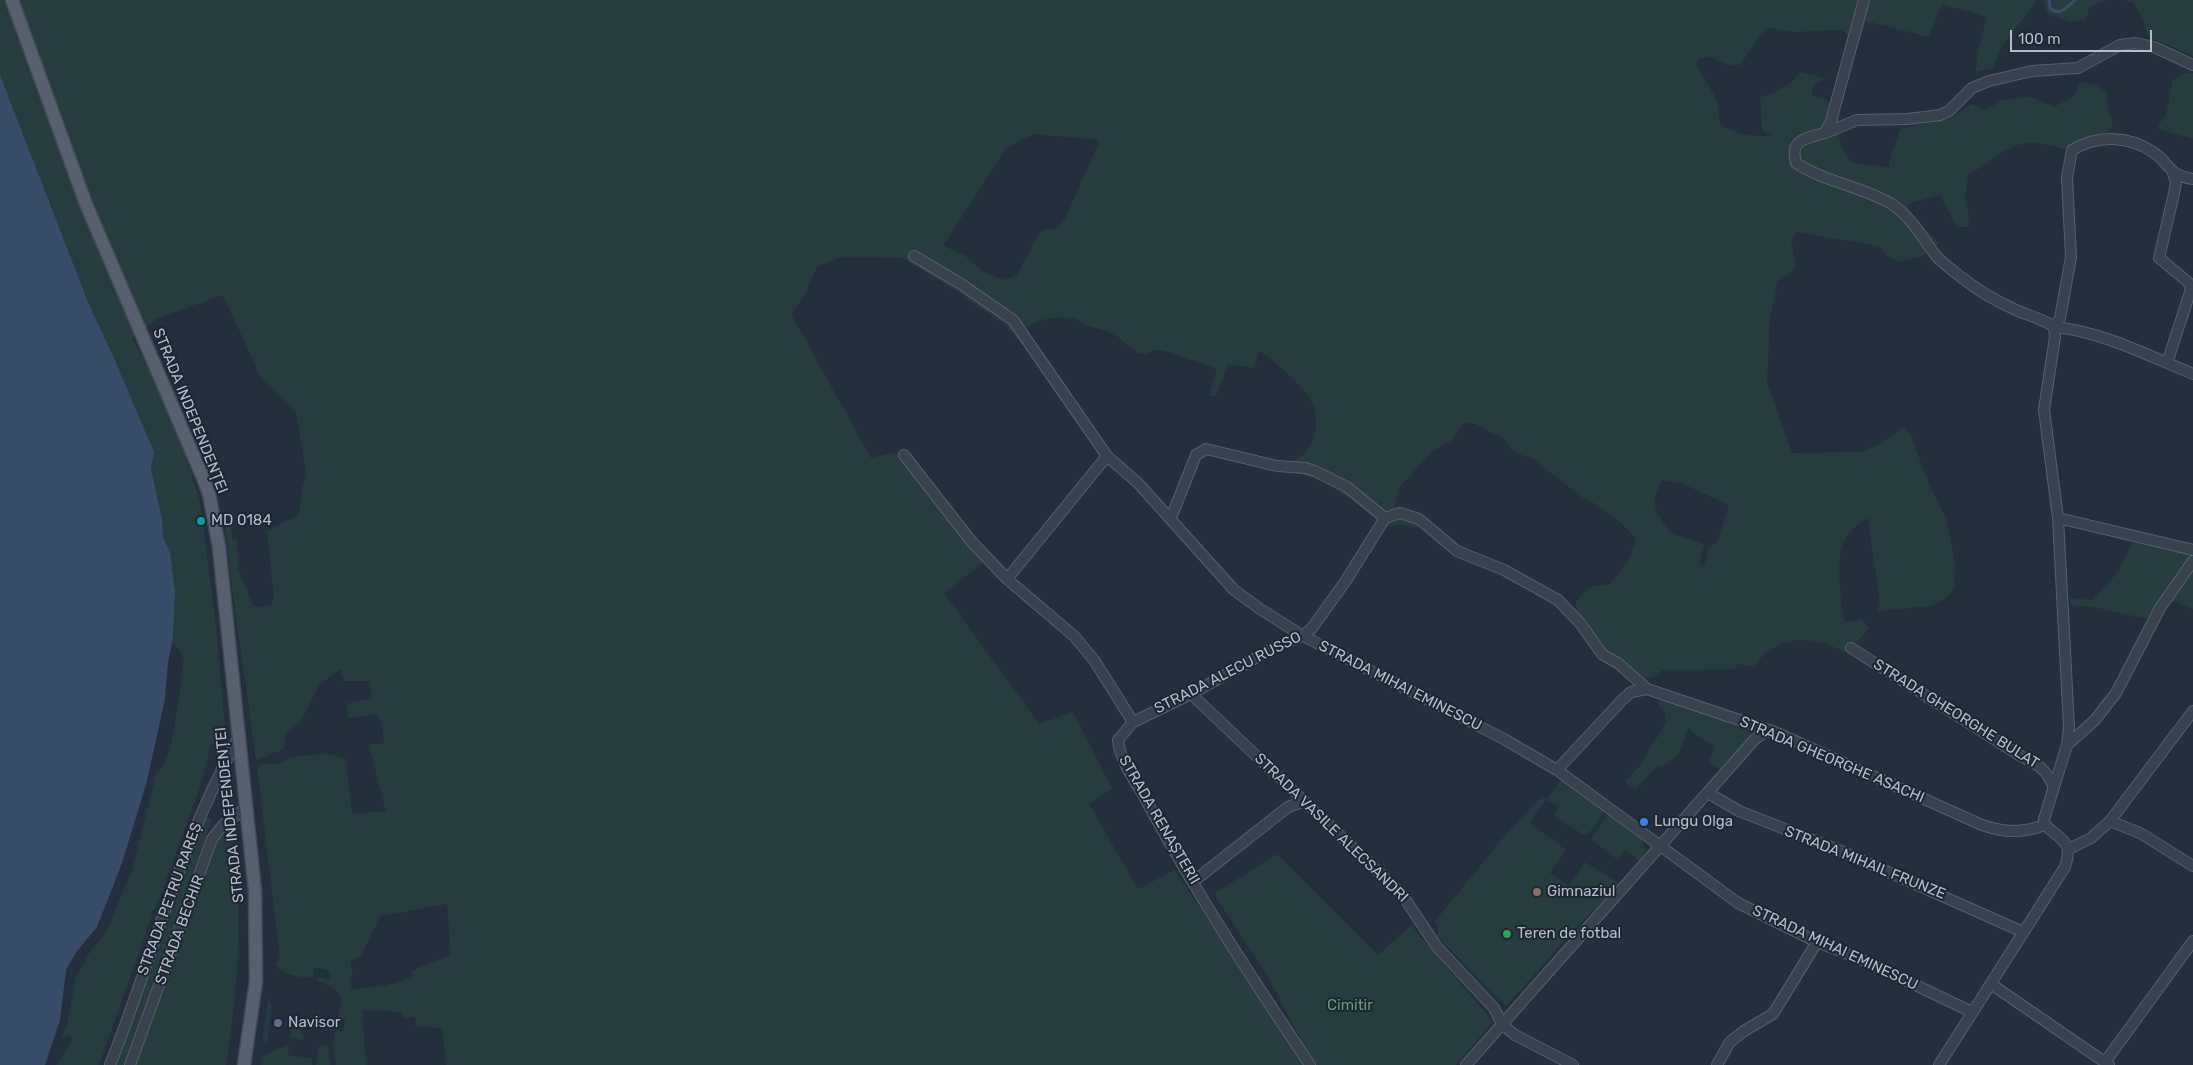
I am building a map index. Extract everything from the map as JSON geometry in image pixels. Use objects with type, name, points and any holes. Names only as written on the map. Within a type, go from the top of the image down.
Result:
[{"type":"main road","name":"STRADA INDEPENDENȚEI","points":[[12,0],[86,204],[209,494],[218,547],[256,891],[256,981],[244,1065]]},
{"type":"street","points":[[1825,133],[1831,121],[1864,0]]},
{"type":"street","points":[[2193,65],[2154,47],[2136,43],[2120,45],[2078,68],[2032,71],[1989,81],[1972,88],[1949,111],[1940,115],[1908,119],[1857,120],[1825,133],[1803,139],[1797,144],[1794,155],[1796,163],[1809,172],[1864,191],[1890,204],[1906,216],[1926,239],[1938,257],[1962,278],[1996,301],[2044,320],[2054,327],[2073,328],[2193,374]]},
{"type":"street","points":[[1938,1065],[2065,867],[2069,849],[2064,841],[2045,825],[2045,813],[2067,745],[2069,726],[2058,518],[2044,410],[2053,355],[2054,327],[2060,318],[2071,257],[2067,177],[2072,150],[2096,140],[2117,138],[2153,152],[2173,173],[2176,182],[2159,258],[2188,282],[2191,289],[2167,363]]},
{"type":"street","points":[[2173,173],[2193,179]]},
{"type":"street","name":"STRADA MIHAI EMINESCU","points":[[914,256],[961,284],[1013,320],[1107,456],[1138,483],[1172,518],[1209,564],[1234,590],[1303,636],[1504,739],[1558,770],[1738,903],[1817,942],[1865,961],[1972,1012]]},
{"type":"street","points":[[1172,518],[1196,455],[1201,451],[1211,449],[1277,466],[1305,468],[1315,471],[1346,487],[1385,518]]},
{"type":"street","points":[[904,455],[971,541],[1007,580],[1074,636],[1094,660],[1133,722]]},
{"type":"street","points":[[1007,580],[1107,456]]},
{"type":"street","name":"STRADA GHEORGHE ASACHI","points":[[1385,518],[1400,514],[1419,519],[1457,551],[1504,570],[1558,600],[1580,623],[1602,654],[1619,664],[1647,689],[1775,732],[1982,826],[2010,832],[2025,832],[2045,825]]},
{"type":"street","name":"STRADA ALECU RUSSO","points":[[1133,722],[1191,694],[1279,645],[1303,636],[1312,628],[1345,582],[1385,518]]},
{"type":"street","points":[[2058,518],[2193,550]]},
{"type":"street","points":[[2067,745],[2095,720],[2116,693],[2160,608],[2193,561]]},
{"type":"street","points":[[1279,645],[1284,624]]},
{"type":"street","name":"STRADA GHEORGHE BULAT","points":[[1851,648],[2019,755],[2038,764],[2048,772],[2053,786]]},
{"type":"street","points":[[1558,770],[1623,699],[1631,692],[1647,689]]},
{"type":"street","name":"STRADA VASILE ALECSANDRI","points":[[1191,694],[1295,792],[1302,802],[1401,893],[1419,916],[1437,947],[1494,1008],[1502,1024],[1516,1035],[1573,1065]]},
{"type":"street","points":[[2069,849],[2091,838],[2110,821],[2193,711]]},
{"type":"street","name":"STRADA RENAȘTERII","points":[[1133,722],[1118,740],[1119,749],[1164,833],[1251,976],[1310,1065]]},
{"type":"street","points":[[1466,1065],[1755,739],[1765,732],[1775,732]]},
{"type":"street","name":"STRADA PETRU RAREȘ","points":[[110,1065],[129,1017],[169,895],[211,790],[239,737]]},
{"type":"street","name":"STRADA MIHAIL FRUNZE","points":[[1708,793],[1739,811],[1841,850],[2023,932]]},
{"type":"street","points":[[1194,881],[1288,807],[1302,802]]},
{"type":"street","name":"STRADA BECHIR","points":[[130,1065],[212,839],[223,825],[247,807]]},
{"type":"street","points":[[2110,821],[2140,834],[2193,866]]},
{"type":"street","points":[[1991,984],[2107,1064],[2193,941]]},
{"type":"street","points":[[1717,1065],[1730,1042],[1744,1030],[1773,1014],[1817,942]]},
{"type":"green space","points":[[0,0],[2037,0],[2001,47],[1993,68],[1976,72],[1977,55],[1987,17],[1942,4],[1929,37],[1866,21],[1855,55],[1843,56],[1847,34],[1841,30],[1792,32],[1770,28],[1761,35],[1740,65],[1725,64],[1709,57],[1699,59],[1696,65],[1717,100],[1720,126],[1746,135],[1773,137],[1762,130],[1760,97],[1783,88],[1792,82],[1800,72],[1825,78],[1813,86],[1811,96],[1827,100],[1838,107],[1840,142],[1852,163],[1889,167],[1900,129],[1951,118],[1971,104],[1985,110],[2003,100],[2032,97],[2054,107],[2074,96],[2079,82],[2095,85],[2107,92],[2107,106],[2113,125],[2108,132],[2079,139],[2064,149],[2033,143],[2012,147],[1968,175],[1965,198],[1969,215],[1968,227],[1957,227],[1940,195],[1907,204],[1909,211],[1939,244],[1923,256],[1898,262],[1886,255],[1881,247],[1797,232],[1791,241],[1796,265],[1792,272],[1778,281],[1770,317],[1767,382],[1792,453],[1860,452],[1880,444],[1904,427],[1911,436],[1927,479],[1947,521],[1955,564],[1954,589],[1945,599],[1931,606],[1877,611],[1880,604],[1868,518],[1850,532],[1845,539],[1840,556],[1841,605],[1845,622],[1861,619],[1869,628],[1846,653],[1816,641],[1796,640],[1776,646],[1766,652],[1754,667],[1738,664],[1735,669],[1662,670],[1647,679],[1641,678],[1602,646],[1587,627],[1575,604],[1589,588],[1598,585],[1609,585],[1629,560],[1636,538],[1622,524],[1596,504],[1584,499],[1532,458],[1515,453],[1504,439],[1475,424],[1464,422],[1450,442],[1432,451],[1399,488],[1394,507],[1424,515],[1419,527],[1404,525],[1387,526],[1354,501],[1330,486],[1305,475],[1292,472],[1294,461],[1307,450],[1315,436],[1315,410],[1312,401],[1304,390],[1280,366],[1259,351],[1254,368],[1228,364],[1216,396],[1209,395],[1217,369],[1163,350],[1155,350],[1147,354],[1138,353],[1113,333],[1085,325],[1075,318],[1061,317],[1041,320],[1026,328],[1027,335],[1020,342],[1007,327],[964,296],[903,258],[842,257],[817,266],[805,295],[791,314],[871,458],[895,452],[983,563],[944,593],[1039,724],[1073,712],[1112,788],[1089,804],[1138,889],[1175,870],[1304,1065],[446,1065],[442,1028],[416,1026],[415,1017],[403,1018],[403,1012],[362,1010],[366,1065],[336,1065],[333,1047],[335,1031],[344,1031],[345,1020],[338,1019],[341,998],[332,987],[317,981],[317,977],[330,979],[330,971],[314,967],[313,978],[302,977],[288,974],[275,965],[280,956],[257,767],[263,763],[278,764],[292,758],[322,754],[346,759],[352,814],[386,811],[369,745],[384,743],[382,725],[378,714],[348,718],[346,704],[371,698],[370,681],[344,681],[340,669],[319,685],[301,721],[285,734],[284,749],[256,760],[235,609],[225,519],[230,512],[232,539],[237,540],[238,569],[253,605],[257,607],[271,605],[274,598],[267,531],[299,515],[303,484],[307,477],[296,413],[261,378],[223,295],[158,318],[132,338],[145,361],[183,448],[200,501],[215,617],[226,739],[211,745],[199,790],[156,907],[152,911],[99,1065],[56,1065],[73,1039],[67,1035],[61,1039],[67,1024],[76,977],[91,950],[106,932],[132,870],[156,774],[163,766],[172,738],[184,659],[179,649],[172,643],[175,591],[170,552],[163,537],[162,519],[151,469],[154,452],[112,353],[90,307],[0,75]],"holes":[[[1033,134],[1100,140],[1066,217],[1058,228],[1043,230],[1039,233],[1017,275],[1003,280],[982,271],[963,254],[943,246],[1006,148]],[[1662,480],[1681,483],[1729,505],[1718,541],[1708,547],[1705,567],[1699,563],[1704,544],[1670,533],[1656,511],[1654,499]],[[447,904],[451,955],[411,971],[413,976],[386,986],[352,989],[349,977],[353,975],[350,960],[361,956],[380,916]]]},
{"type":"green space","points":[[2043,0],[2107,0],[2089,7],[2086,19],[2070,22],[2048,14]]},
{"type":"green space","points":[[2121,0],[2193,0],[2193,56],[2148,37],[2143,19],[2133,2]]},
{"type":"green space","points":[[2185,73],[2193,73],[2193,139],[2158,129],[2166,115],[2173,80]]},
{"type":"green space","points":[[2132,543],[2147,543],[2193,554],[2193,609],[2162,596],[2147,619],[2093,607],[2070,605],[2070,598],[2092,600],[2119,571]]},
{"type":"green space","points":[[1659,698],[1747,729],[1751,733],[1750,741],[1720,774],[1719,769],[1709,762],[1715,745],[1697,736],[1688,727],[1679,754],[1667,764],[1657,766],[1636,789],[1629,787],[1625,781],[1638,768],[1666,723],[1665,713],[1658,704]]},
{"type":"green space","name":"Gimnaziul","points":[[1561,779],[1604,811],[1588,835],[1582,834],[1554,815],[1559,807],[1546,799],[1530,823],[1566,850],[1550,873],[1569,886],[1585,862],[1621,885],[1582,921],[1506,1006],[1437,936],[1439,930],[1435,921],[1507,833],[1542,796],[1547,799]]},
{"type":"green space","points":[[1608,814],[1641,839],[1646,850],[1639,860],[1625,850],[1618,860],[1591,839]]},
{"type":"green space","points":[[204,817],[212,819],[124,1065],[116,1065]]},
{"type":"green space","points":[[232,832],[238,892],[238,949],[234,1006],[226,1065],[136,1065],[219,838]]},
{"type":"green space","name":"Cimitir","points":[[1277,854],[1378,955],[1411,925],[1493,1022],[1456,1065],[1317,1065],[1304,1046],[1269,978],[1214,894]]},
{"type":"green space","points":[[268,999],[272,1005],[268,1040],[265,1042],[262,1041]]},
{"type":"green space","points":[[291,1019],[298,1019],[296,1025],[302,1033],[304,1040],[290,1038],[292,1030]]},
{"type":"green space","points":[[328,1045],[330,1065],[316,1065],[319,1046]]},
{"type":"green space","points":[[289,1046],[288,1055],[312,1058],[312,1065],[261,1065],[262,1056]]},
{"type":"water","points":[[0,75],[90,307],[112,353],[154,452],[151,469],[162,519],[163,537],[170,552],[175,591],[173,637],[168,662],[165,699],[146,785],[122,863],[97,927],[77,951],[66,970],[60,1020],[45,1065],[0,1065]]},
{"type":"waterway","points":[[2049,0],[2050,8],[2057,12],[2063,10],[2075,0]]},
{"type":"place","name":"MD 0184","points":[[201,521]]},
{"type":"place","name":"Lungu Olga","points":[[1644,822]]},
{"type":"place","name":"Gimnaziul","points":[[1537,892]]},
{"type":"place","name":"Teren de fotbal","points":[[1507,934]]},
{"type":"place","name":"Navisor","points":[[278,1023]]}]
